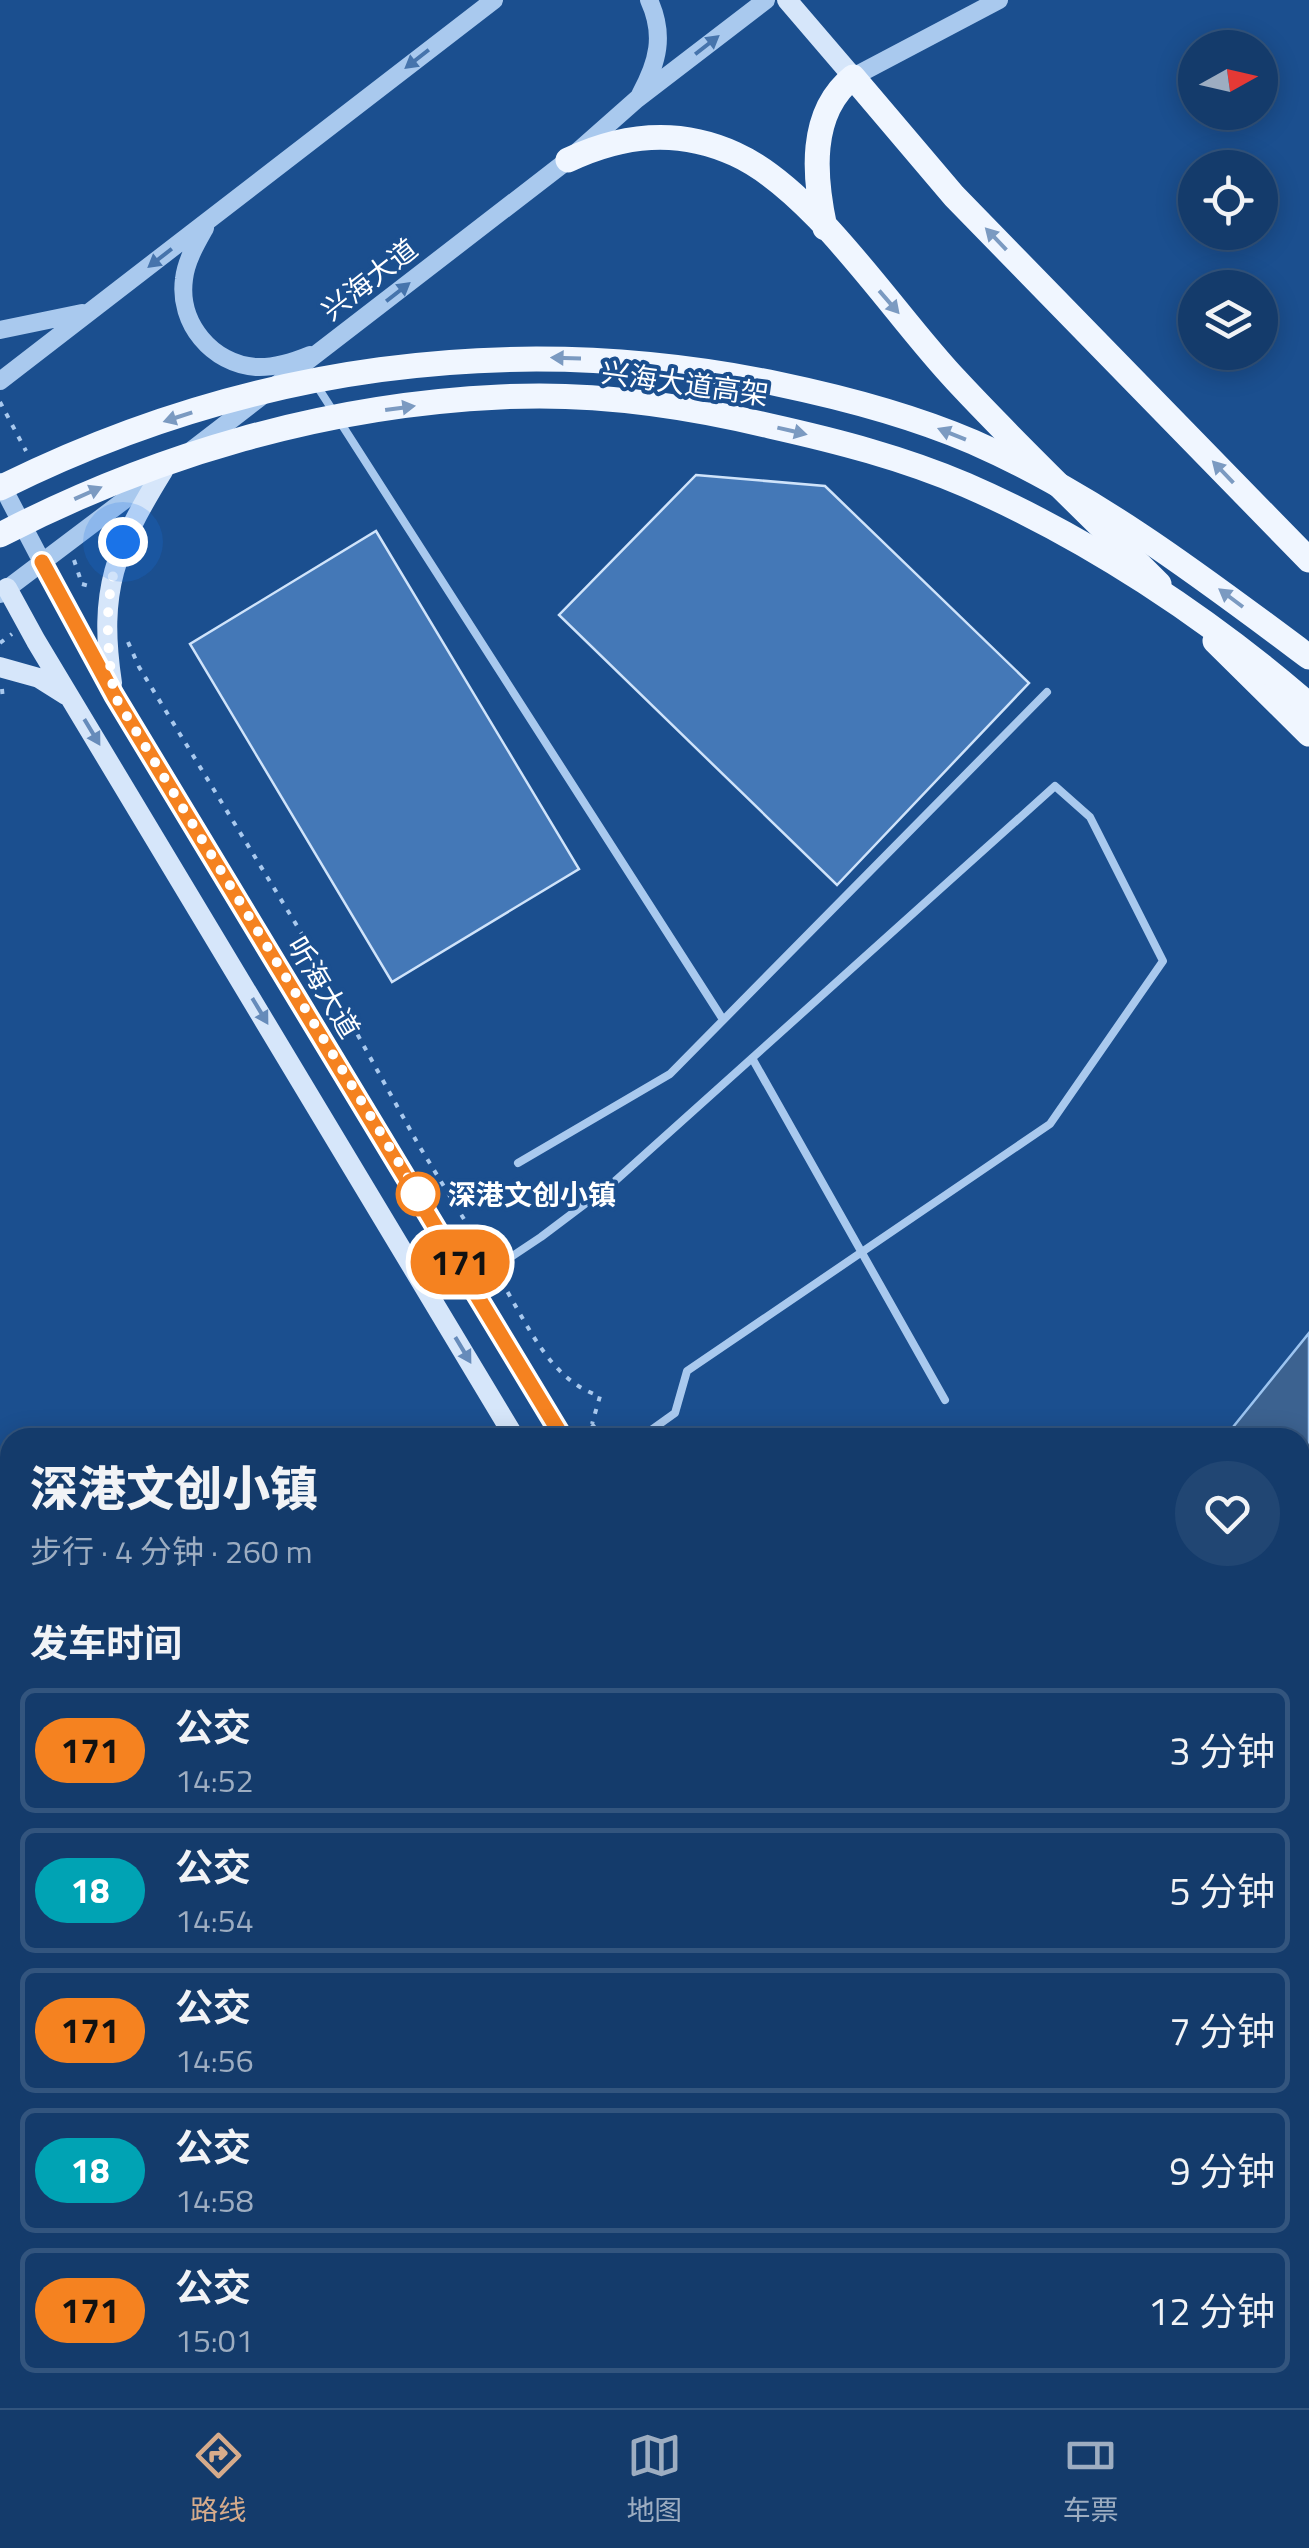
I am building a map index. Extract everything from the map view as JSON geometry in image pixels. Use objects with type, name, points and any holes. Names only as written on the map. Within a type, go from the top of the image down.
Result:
[{"type":"main road","points":[[787,0],[954,196],[1300,551]]},
{"type":"main road","points":[[825,228],[817,178],[820,131],[830,102],[853,76]]},
{"type":"main road","points":[[568,160],[600,146],[664,136],[696,140],[756,164],[776,179],[825,228],[955,379],[1309,734]]},
{"type":"main road","name":"兴海大道高架","points":[[0,485],[142,428],[278,388],[342,376],[498,358],[661,364],[827,394],[908,417],[972,442],[1038,473],[1108,514],[1180,560],[1309,657]]},
{"type":"main road","name":"兴海大道高架","points":[[0,536],[86,494],[212,446],[346,415],[500,396],[646,403],[820,437],[964,484],[1100,553],[1309,705]]},
{"type":"main road","points":[[114,695],[106,626],[114,566],[136,514],[164,471]]},
{"type":"main road","name":"听海大道","points":[[42,562],[114,695],[557,1428]]},
{"type":"main road","points":[[2,585],[509,1428]]},
{"type":"main road","points":[[0,667],[57,686],[74,702]]},
{"type":"main road","points":[[487,1390],[494,1428]]},
{"type":"street","points":[[0,381],[494,0]]},
{"type":"street","points":[[638,99],[656,63],[659,47],[656,16],[648,0]]},
{"type":"street","name":"兴海大道","points":[[2,585],[42,562],[304,366],[766,0]]},
{"type":"street","points":[[853,76],[999,0]]},
{"type":"street","points":[[210,219],[184,279],[186,312],[203,341],[228,360],[258,367],[294,361],[323,350]]},
{"type":"street","points":[[0,330],[52,322],[92,310]]},
{"type":"street","points":[[0,485],[42,562]]},
{"type":"lane","points":[[304,366],[722,1018]]},
{"type":"lane","points":[[518,1163],[670,1074],[1047,692]]},
{"type":"lane","points":[[472,1283],[614,1182],[1056,786],[1090,817],[1163,960],[1050,1124],[687,1371],[675,1413],[654,1428]]},
{"type":"lane","points":[[752,1058],[945,1400]]},
{"type":"path","points":[[126,633],[139,667],[302,934],[418,1144],[494,1269],[562,1374],[585,1391],[600,1396],[592,1424],[595,1428]]},
{"type":"path","points":[[0,680],[3,700]]},
{"type":"water","points":[[1309,1333],[1309,1428],[1232,1428]]},
{"type":"building","points":[[696,475],[825,486],[1029,683],[837,885],[559,615]]},
{"type":"building","points":[[376,531],[579,869],[392,982],[190,644]]},
{"type":"bus line","name":"171","points":[[42,562],[114,695],[557,1428]]},
{"type":"place","name":"深港文创小镇","points":[[418,1194]]},
{"type":"route","points":[[123,542],[108,592],[107,646],[114,695],[418,1194]]}]
